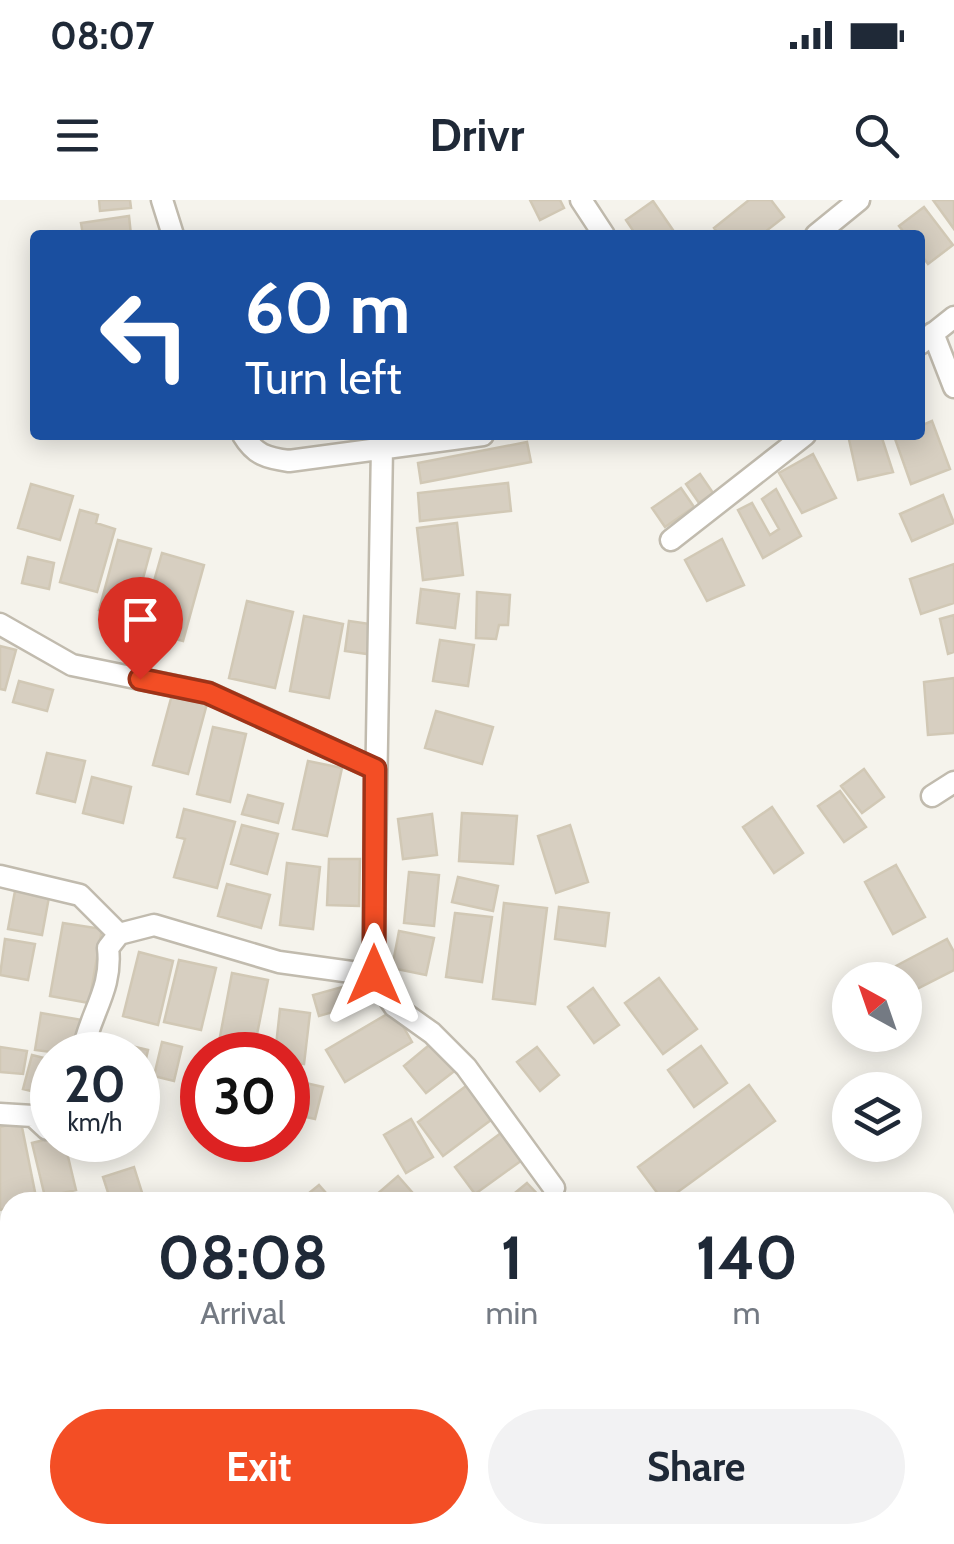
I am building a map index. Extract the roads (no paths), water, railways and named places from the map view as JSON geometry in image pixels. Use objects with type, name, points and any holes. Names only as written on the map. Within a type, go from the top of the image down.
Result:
[{"type":"street","points":[[162,200],[171,230]]},
{"type":"street","points":[[581,200],[601,230]]},
{"type":"street","points":[[821,230],[850,202]]},
{"type":"street","points":[[954,317],[927,338],[954,388]]},
{"type":"street","points":[[246,440],[251,449],[267,458],[288,461],[441,440]]},
{"type":"street","points":[[671,540],[799,440]]},
{"type":"street","points":[[382,447],[374,975],[394,1006],[432,1033],[466,1068],[554,1188]]},
{"type":"street","points":[[0,624],[72,665],[208,693],[375,769]]},
{"type":"street","points":[[932,796],[954,782]]},
{"type":"street","points":[[0,876],[80,895],[119,934]]},
{"type":"street","points":[[85,1032],[112,976],[108,948],[119,934],[154,925],[279,962],[374,975]]},
{"type":"street","points":[[0,1114],[30,1116]]}]
